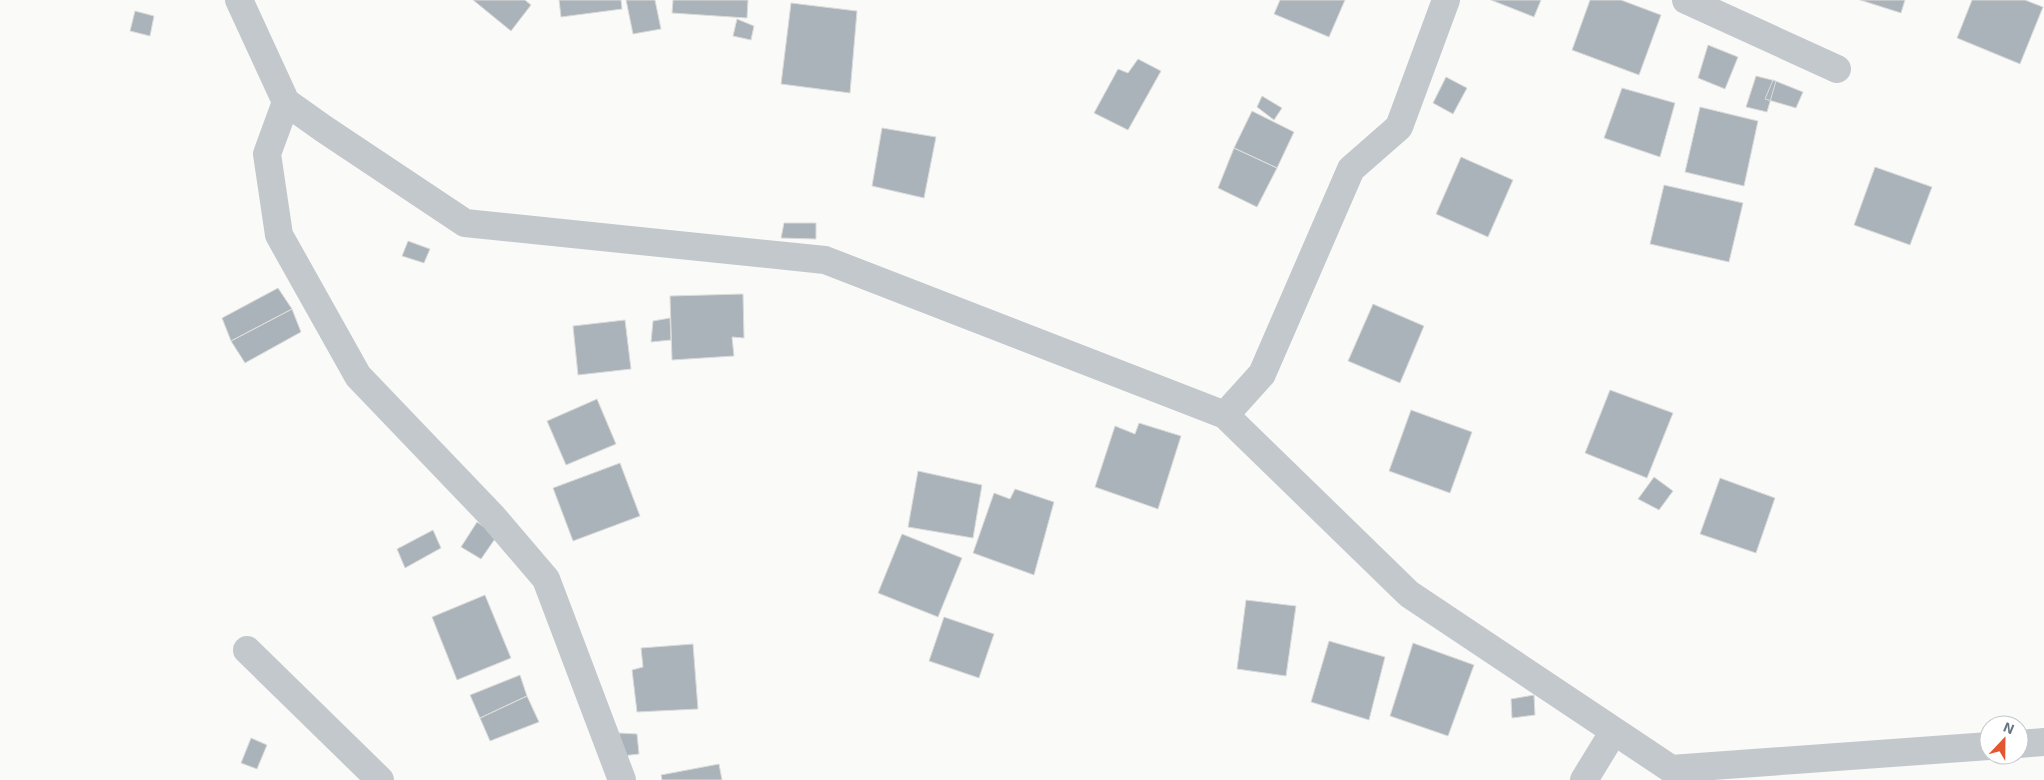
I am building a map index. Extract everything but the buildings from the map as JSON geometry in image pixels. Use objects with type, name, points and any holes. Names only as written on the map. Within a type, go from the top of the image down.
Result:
[{"type":"street","points":[[239,0],[286,102],[324,130],[465,223],[825,260],[1225,415],[1409,594],[1671,769],[1979,747]]},
{"type":"street","points":[[1225,415],[1262,374],[1351,168],[1399,127],[1446,0]]},
{"type":"street","points":[[1686,0],[1838,69]]},
{"type":"street","points":[[286,102],[267,154],[279,235],[358,376],[493,517],[546,579],[622,780]]},
{"type":"street","points":[[247,650],[380,780]]},
{"type":"street","points":[[1584,780],[1614,731]]},
{"type":"street","points":[[2029,743],[2044,742]]}]
